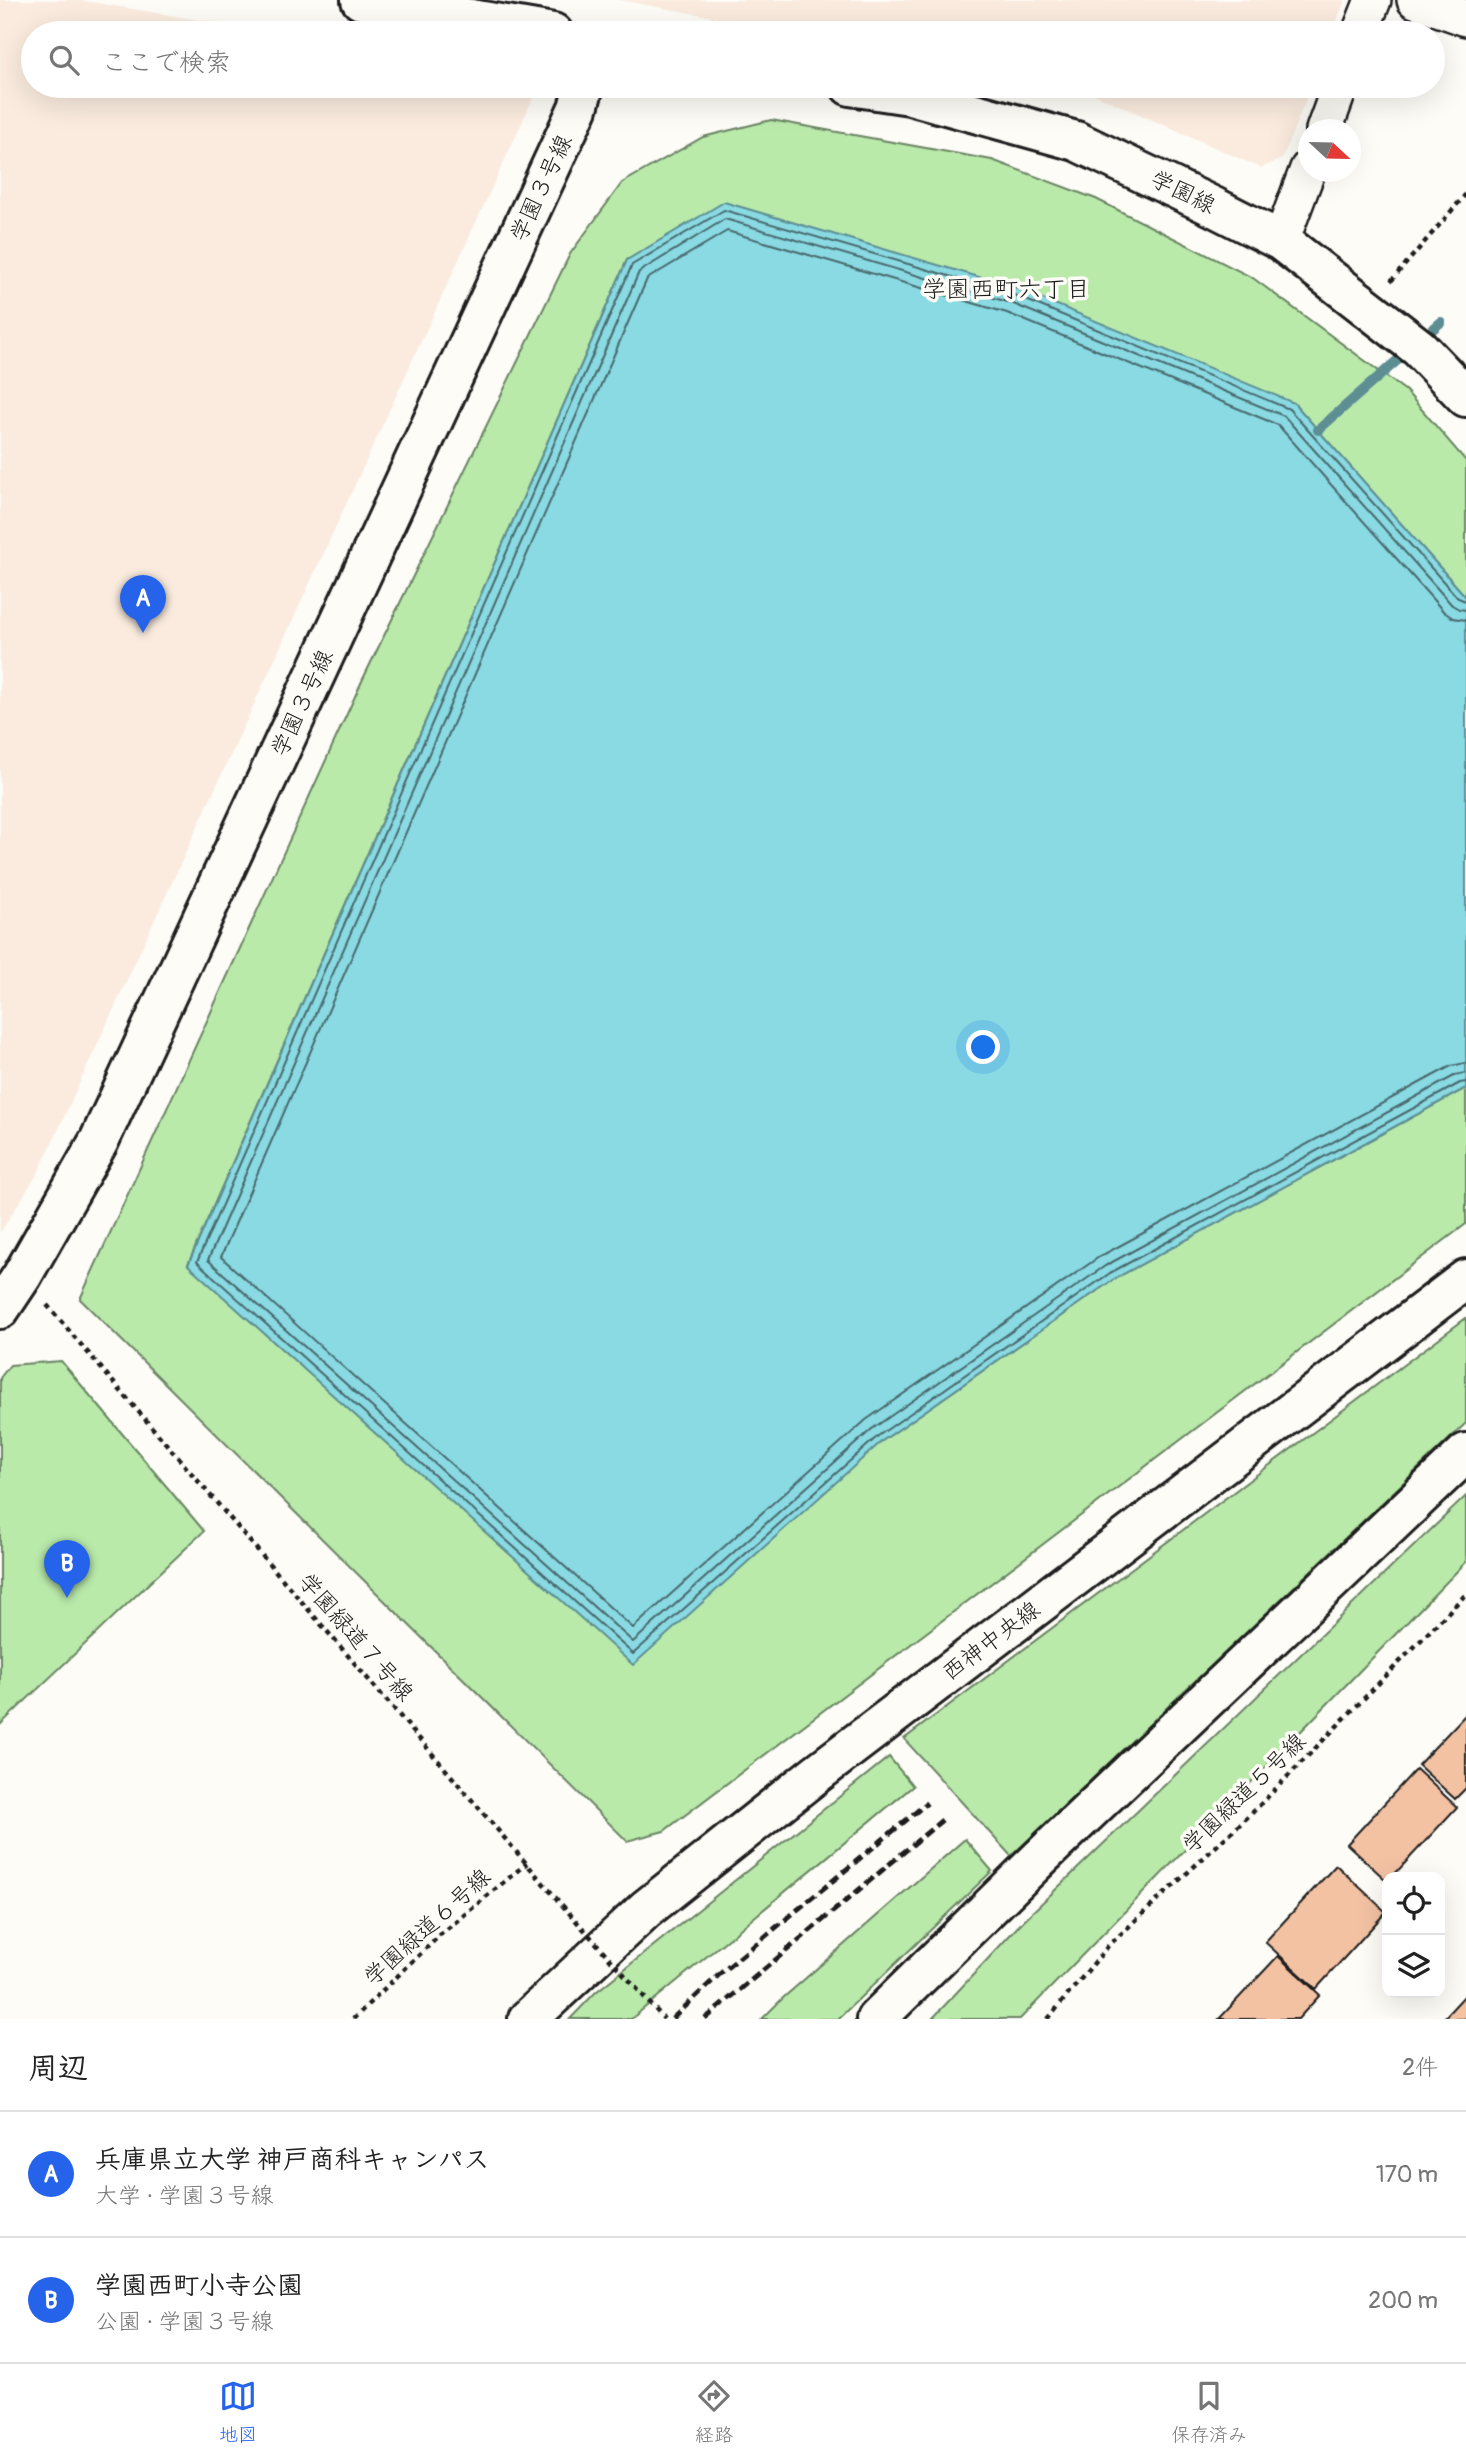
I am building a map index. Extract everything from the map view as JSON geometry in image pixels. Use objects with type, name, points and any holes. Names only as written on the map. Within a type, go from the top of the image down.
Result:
[{"type":"street","points":[[361,0],[483,21]]},
{"type":"street","points":[[1365,21],[1373,0]]},
{"type":"street","points":[[1415,0],[1466,18]]},
{"type":"street","name":"学園３号線","points":[[0,1309],[100,1141],[581,98]]},
{"type":"street","name":"学園線","points":[[921,98],[1076,141],[1281,241],[1419,348],[1466,397]]},
{"type":"street","points":[[1328,119],[1336,98]]},
{"type":"street","points":[[1281,241],[1303,182]]},
{"type":"street","name":"西神中央線","points":[[528,2019],[646,1909],[816,1774],[1466,1279]]},
{"type":"street","points":[[876,2019],[1041,1857],[1466,1453]]},
{"type":"street","points":[[507,2019],[646,1909]]},
{"type":"path","points":[[1368,309],[1466,194]]},
{"type":"path","name":"学園緑道７号線","points":[[22,1276],[562,1905],[664,2019]]},
{"type":"path","name":"学園緑道５号線","points":[[1048,2019],[1108,1946],[1251,1814],[1466,1594]]},
{"type":"path","name":"学園緑道６号線","points":[[353,2019],[441,1934],[527,1863]]},
{"type":"shaded area","points":[[0,0],[79,0],[204,21],[21,21],[21,98],[533,98],[39,1171],[0,1233]]},
{"type":"shaded area","points":[[619,0],[1345,0],[1337,21],[735,21]]},
{"type":"shaded area","points":[[1103,98],[1306,98],[1282,159],[1261,168]]},
{"type":"green space","points":[[771,120],[992,160],[1096,199],[1253,278],[1406,391],[1466,461],[1466,597],[1294,403],[627,260],[188,1264],[882,1441],[1114,1279],[1466,1088],[1466,1224],[664,1831],[627,1841],[80,1299],[362,681],[570,254],[622,183],[703,137]]},
{"type":"green space","points":[[1466,1318],[1466,1423],[1011,1856],[904,1739]]},
{"type":"green space","points":[[61,1361],[204,1531],[0,1725],[0,1378],[10,1365]]},
{"type":"green space","points":[[1466,1496],[1466,1562],[1020,2019],[932,2019],[1023,1921]]},
{"type":"green space","points":[[889,1757],[913,1786],[631,2019],[570,2019],[596,1992]]},
{"type":"green space","points":[[965,1839],[992,1871],[838,2019],[762,2019],[783,1998]]},
{"type":"water","points":[[724,202],[1016,288],[1294,403],[1466,597],[1466,1088],[1114,1279],[882,1441],[633,1665],[188,1265],[627,260]]},
{"type":"building","points":[[1466,1714],[1466,1788],[1455,1799],[1418,1765]]},
{"type":"building","points":[[1416,1769],[1457,1807],[1397,1872],[1382,1872],[1382,1876],[1347,1844]]},
{"type":"building","points":[[1336,1865],[1382,1908],[1382,1916],[1316,1989],[1265,1942]]},
{"type":"building","points":[[1278,1956],[1320,1995],[1298,2019],[1219,2019]]},
{"type":"building","points":[[1466,1994],[1466,2019],[1443,2019]]},
{"type":"waterway","points":[[1318,430],[1441,322]]},
{"type":"railway","points":[[672,2019],[722,1972],[927,1803]]},
{"type":"railway","points":[[705,2019],[942,1820]]},
{"type":"place","name":"兵庫県立大学 神戸商科キャンパス","points":[[143,633]]},
{"type":"place","name":"学園西町小寺公園","points":[[67,1598]]},
{"type":"district","name":"学園西町六丁目","points":[[1006,289]]}]
